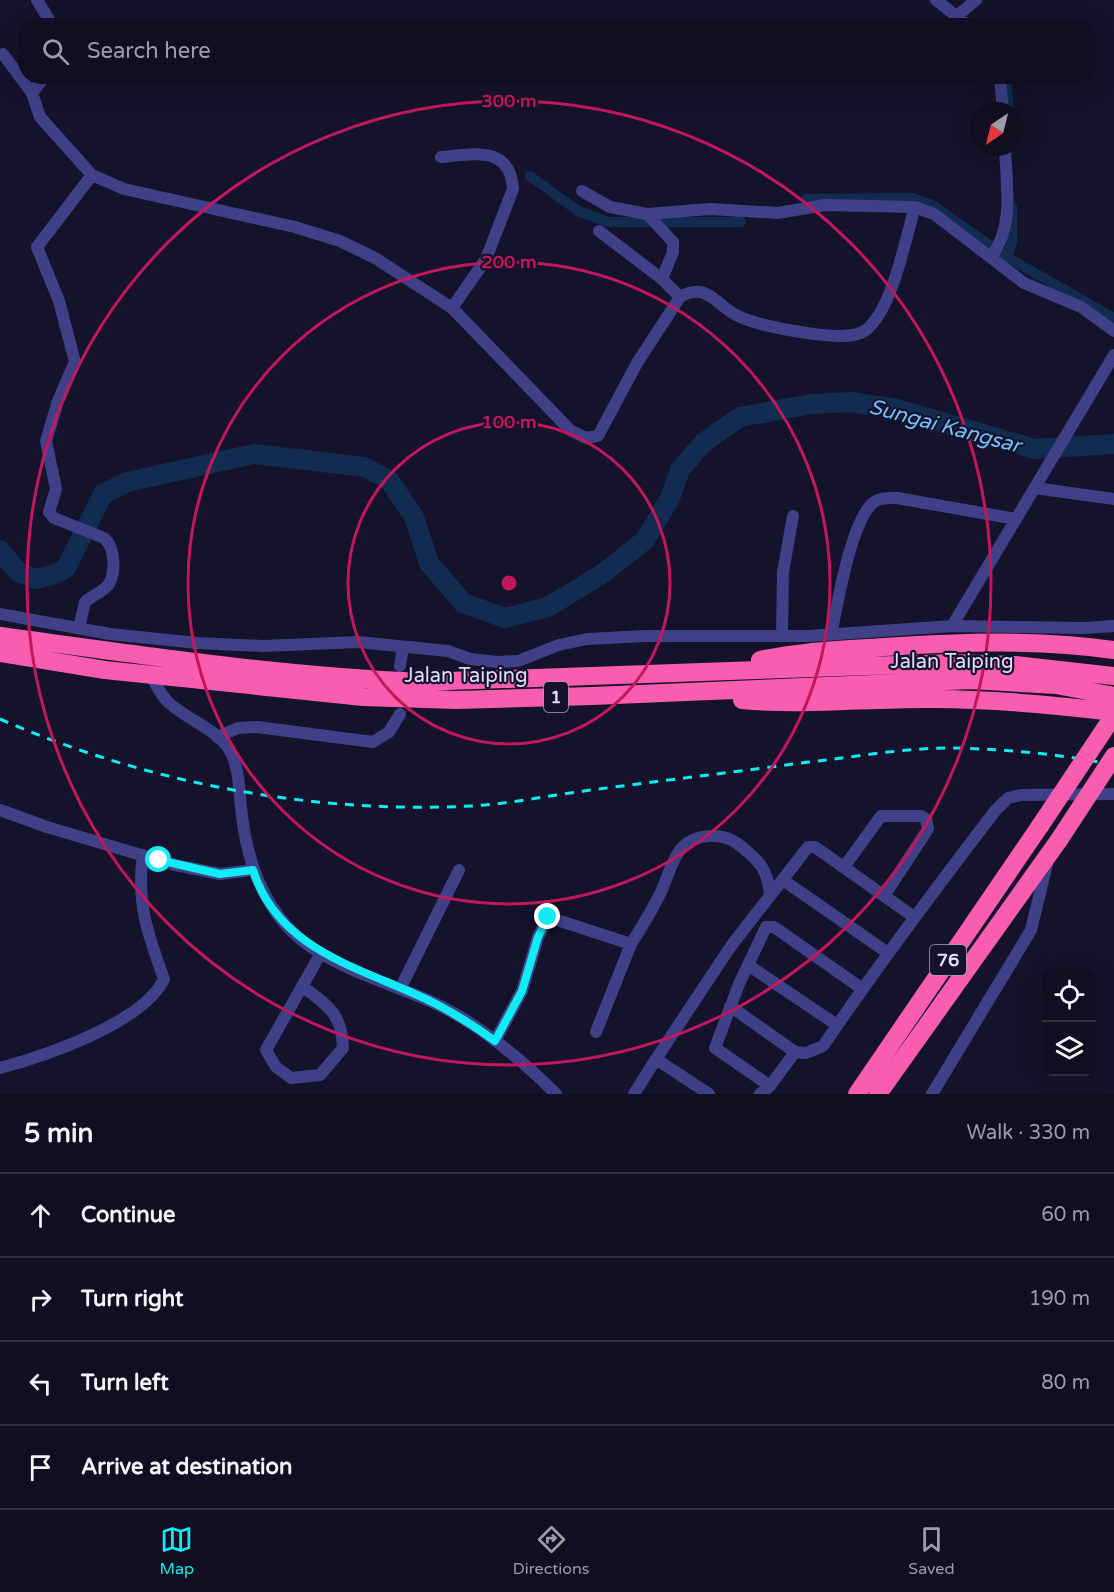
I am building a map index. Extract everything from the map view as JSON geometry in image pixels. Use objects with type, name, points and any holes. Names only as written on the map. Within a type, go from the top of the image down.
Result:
[{"type":"highway","name":"Jalan Taiping","points":[[0,636],[188,662],[337,678],[421,682],[952,663],[1015,665],[1114,676]]},
{"type":"highway","points":[[1065,644],[1114,636]]},
{"type":"highway","points":[[724,670],[805,652],[936,644],[1065,644],[1114,650]]},
{"type":"highway","name":"Jalan Taiping","points":[[0,653],[151,675],[351,696],[444,700],[970,681],[1056,685],[1114,696]]},
{"type":"highway","points":[[693,692],[767,701],[829,703],[933,698],[1021,701],[1114,714]]},
{"type":"highway","name":"76","points":[[857,1094],[1114,714]]},
{"type":"highway","name":"76","points":[[878,1094],[1049,856],[1114,756]]},
{"type":"street","points":[[37,0],[48,18]]},
{"type":"street","points":[[936,0],[959,18]]},
{"type":"street","points":[[957,16],[976,0]]},
{"type":"street","points":[[3,54],[18,74]]},
{"type":"street","points":[[25,84],[32,93],[40,117],[92,175],[124,189],[295,227],[340,242],[375,258],[452,308],[570,430],[586,438],[598,436],[637,363],[680,297],[691,291],[706,293],[736,315],[790,331],[846,335],[865,331],[884,308],[915,207]]},
{"type":"street","points":[[32,93],[39,84]]},
{"type":"street","points":[[1001,84],[1002,102]]},
{"type":"street","points":[[441,157],[477,153],[494,156],[512,173],[513,189],[486,259],[452,308]]},
{"type":"street","points":[[995,252],[1007,216],[1005,156]]},
{"type":"street","points":[[79,628],[85,602],[108,585],[112,574],[111,543],[54,518],[49,512],[56,489],[46,441],[58,401],[75,362],[59,301],[37,247],[92,175]]},
{"type":"street","points":[[582,191],[610,207],[649,216],[710,209],[778,213],[825,205],[915,207],[934,214],[995,252],[1024,283],[1081,307],[1114,331]]},
{"type":"street","points":[[649,216],[673,242],[673,252],[662,279]]},
{"type":"street","points":[[599,231],[662,279],[680,297]]},
{"type":"street","points":[[952,627],[1114,355]]},
{"type":"street","points":[[1037,485],[1114,499]]},
{"type":"street","points":[[831,635],[850,550],[861,522],[874,502],[883,498],[897,498],[1016,519]]},
{"type":"street","points":[[782,636],[783,572],[793,516]]},
{"type":"street","points":[[0,614],[79,628],[197,643],[263,646],[358,642],[448,651],[470,659],[518,661],[559,645],[587,639],[645,636],[831,635],[952,627],[1085,628],[1114,626]]},
{"type":"street","points":[[400,666],[403,646]]},
{"type":"street","points":[[151,675],[160,693],[169,703],[218,737],[229,749],[237,769],[244,841],[253,870],[272,908],[291,930],[321,952],[469,1022],[495,1041],[556,1094]]},
{"type":"street","points":[[218,737],[238,728],[257,728],[373,742],[389,732],[400,714]]},
{"type":"street","points":[[730,1006],[795,1052],[815,1051],[823,1046],[861,988],[995,811],[1008,798],[1021,795],[1114,794]]},
{"type":"street","points":[[0,810],[47,827],[143,855],[220,874],[253,870]]},
{"type":"street","points":[[844,867],[878,818],[921,816],[926,819],[928,829],[884,896]]},
{"type":"street","points":[[596,1032],[631,944],[652,911],[681,848],[706,837],[717,835],[729,838],[758,861],[768,875],[770,896]]},
{"type":"street","points":[[634,1094],[731,946],[812,846],[914,917]]},
{"type":"street","points":[[0,1068],[39,1057],[118,1022],[160,988],[164,979],[150,942],[140,900],[143,855]]},
{"type":"street","points":[[932,1094],[1031,930],[1049,856]]},
{"type":"street","points":[[400,989],[459,870]]},
{"type":"street","points":[[783,880],[888,953]]},
{"type":"street","points":[[495,1041],[522,991],[538,937],[548,917],[631,944]]},
{"type":"street","points":[[795,1052],[765,1090],[716,1048],[730,1006],[766,927],[774,927],[861,988]]},
{"type":"street","points":[[302,986],[330,1007],[343,1028],[343,1048],[320,1075],[291,1078],[276,1066],[266,1050],[321,952]]},
{"type":"street","points":[[748,965],[837,1025]]},
{"type":"street","points":[[656,1059],[709,1094]]},
{"type":"waterway","points":[[1007,84],[1008,102]]},
{"type":"waterway","points":[[530,176],[578,211],[608,222],[741,222]]},
{"type":"waterway","points":[[806,199],[913,198],[934,206],[1007,257],[1114,318]]},
{"type":"waterway","points":[[1007,257],[1012,242],[1012,207]]},
{"type":"waterway","name":"Sungai Kangsar","points":[[0,550],[17,571],[35,579],[53,575],[66,568],[103,494],[127,482],[254,454],[364,467],[389,480],[414,517],[429,563],[463,603],[505,618],[548,607],[602,574],[645,540],[670,498],[680,470],[703,443],[740,417],[812,404],[850,402],[897,409],[1035,449],[1114,444]]},
{"type":"railway","points":[[0,719],[113,761],[171,777],[291,799],[351,805],[411,807],[485,805],[932,748],[1032,753],[1114,765]]},
{"type":"route","points":[[159,860],[220,874],[253,870],[256,881],[272,908],[291,930],[309,945],[338,962],[435,1003],[469,1022],[495,1041],[510,1018],[522,991],[538,937],[548,917]]}]
